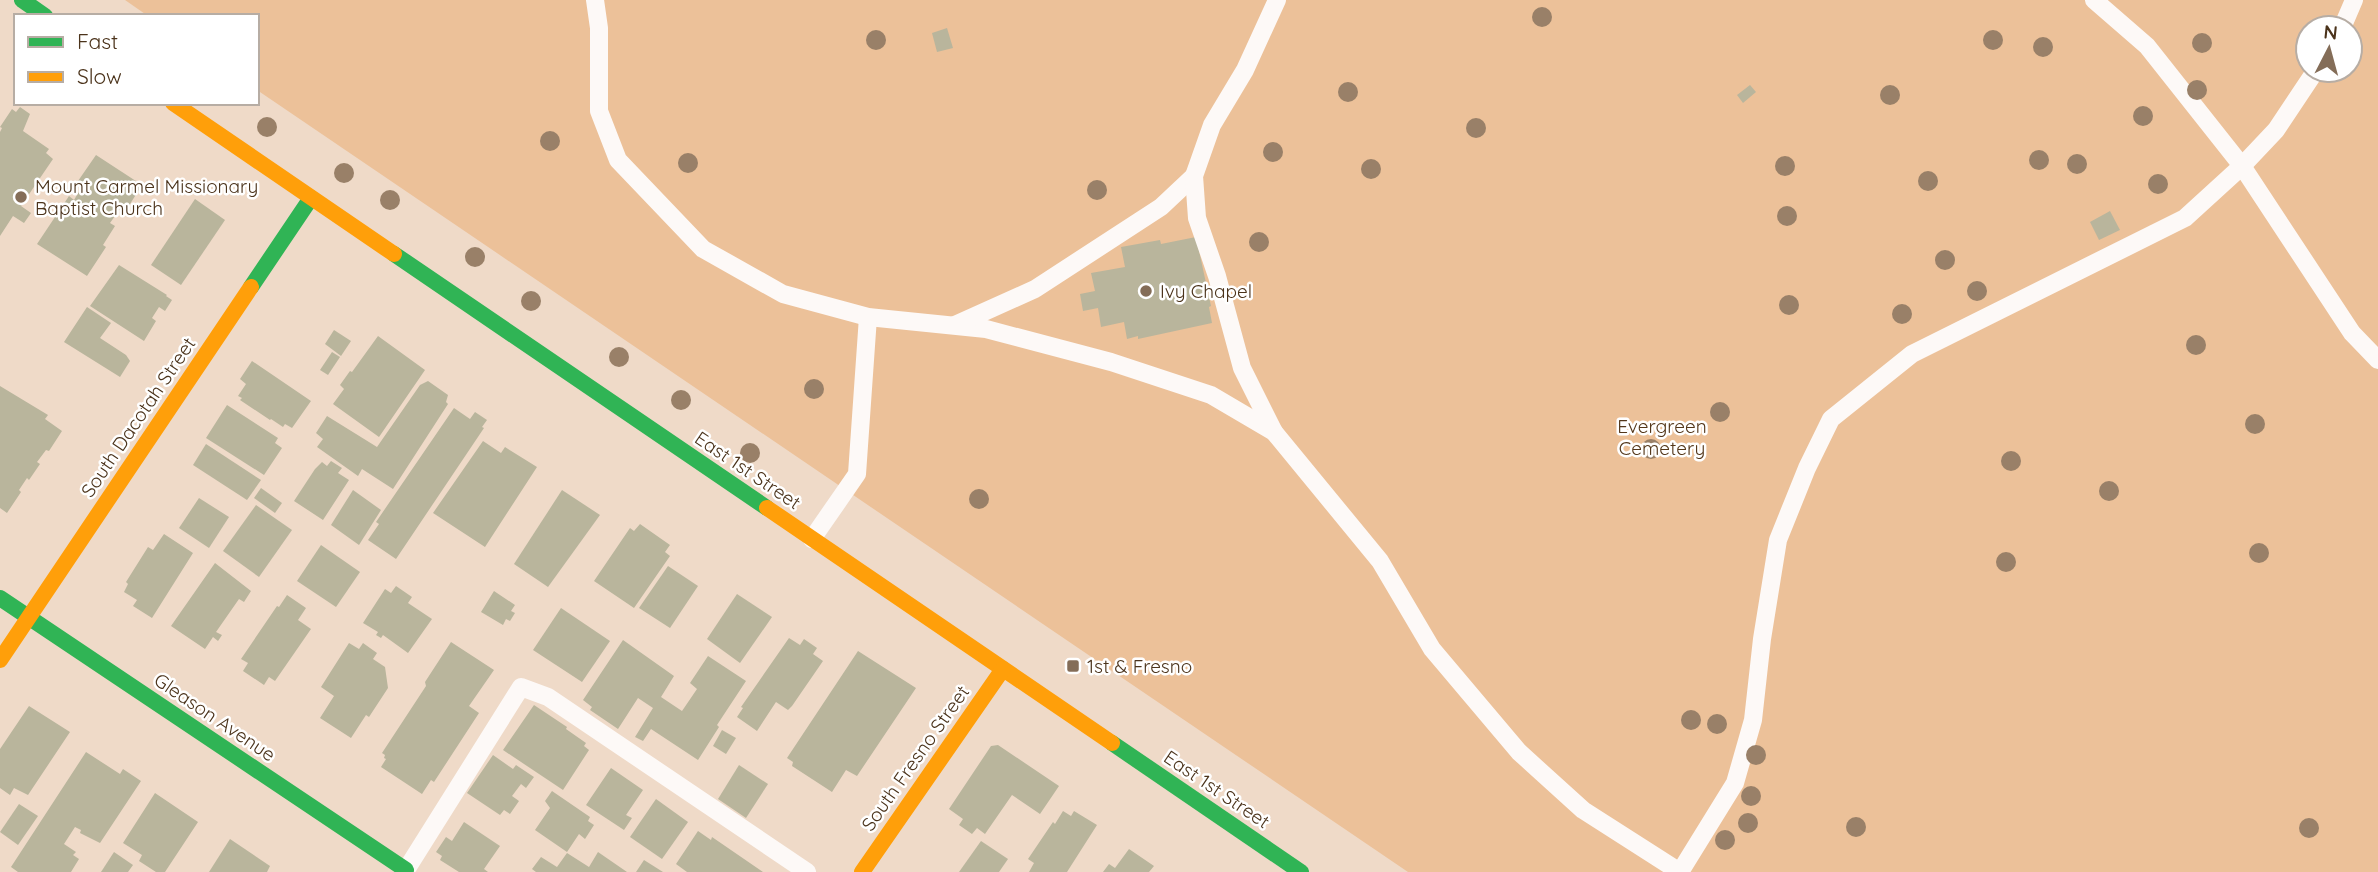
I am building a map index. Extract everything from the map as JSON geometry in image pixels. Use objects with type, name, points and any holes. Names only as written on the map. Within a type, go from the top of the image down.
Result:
[{"type":"street","points":[[22,0],[42,14]]},
{"type":"street","name":"East 1st Street","points":[[176,105],[1301,872]]},
{"type":"street","name":"South Dacotah Street","points":[[0,660],[311,198]]},
{"type":"street","name":"Gleason Avenue","points":[[0,598],[406,870]]},
{"type":"street","name":"South Fresno Street","points":[[862,872],[1003,668]]},
{"type":"lane","points":[[595,0],[599,28],[598,111],[618,160],[703,249],[783,294],[868,317],[986,330],[1111,362],[1211,395],[1274,432]]},
{"type":"lane","points":[[1277,0],[1245,70],[1212,125],[1194,176],[1197,218],[1217,276],[1242,368],[1274,432],[1380,561],[1432,649],[1519,752],[1583,810],[1680,872],[1735,783],[1753,720],[1762,639],[1778,540],[1807,468],[1831,419],[1912,354],[2185,218],[2242,166],[2276,130],[2307,84]]},
{"type":"lane","points":[[2094,0],[2147,46],[2242,166],[2352,333],[2378,360]]},
{"type":"lane","points":[[954,325],[1035,289],[1161,207],[1194,176]]},
{"type":"lane","points":[[812,539],[857,474],[868,317]]},
{"type":"lane","points":[[406,870],[521,687],[548,697],[807,872]]},
{"type":"green space","name":"Evergreen Cemetery","points":[[125,0],[2378,0],[2378,872],[1408,872],[259,91],[259,14],[145,14]]},
{"type":"building","points":[[947,28],[953,48],[937,52],[932,33]]},
{"type":"building","points":[[1750,85],[1756,92],[1743,103],[1737,95]]},
{"type":"building","points":[[20,107],[30,114],[23,131],[49,149],[46,153],[53,159],[21,206],[31,213],[24,223],[13,216],[0,236],[0,127],[12,109],[16,112]]},
{"type":"building","points":[[96,155],[142,185],[125,212],[120,209],[110,223],[115,226],[103,245],[106,247],[87,276],[37,244],[69,196],[74,200],[83,185],[78,181]]},
{"type":"building","points":[[195,199],[225,220],[181,285],[151,265]]},
{"type":"building","points":[[2110,211],[2120,230],[2099,240],[2090,222]]},
{"type":"building","points":[[1196,237],[1211,306],[1212,323],[1127,339],[1124,322],[1101,327],[1098,308],[1083,311],[1080,294],[1095,291],[1091,273],[1125,267],[1121,247],[1160,240],[1161,244]]},
{"type":"building","points":[[119,265],[172,300],[165,311],[159,307],[152,318],[156,321],[144,341],[90,306]]},
{"type":"building","points":[[87,307],[111,323],[100,338],[126,355],[130,361],[120,377],[64,342]]},
{"type":"building","points":[[334,330],[351,341],[341,356],[325,344]]},
{"type":"building","points":[[378,336],[425,370],[379,437],[333,404],[344,389],[340,385]]},
{"type":"building","points":[[332,352],[340,357],[328,375],[320,370]]},
{"type":"building","points":[[252,361],[311,401],[292,428],[285,424],[283,427],[270,420],[240,400],[242,398],[238,396],[246,384],[240,379]]},
{"type":"building","points":[[428,381],[448,395],[448,404],[393,489],[362,469],[358,476],[317,447],[323,439],[316,433],[327,416],[377,447],[420,385]]},
{"type":"building","points":[[0,386],[48,415],[45,419],[62,431],[49,451],[46,450],[37,462],[40,464],[29,480],[27,478],[7,513],[0,508]]},
{"type":"building","points":[[227,405],[278,438],[275,443],[282,448],[264,475],[206,438]]},
{"type":"building","points":[[454,408],[470,419],[475,412],[487,420],[482,427],[484,428],[396,559],[368,540],[379,524],[376,522]]},
{"type":"building","points":[[483,441],[501,453],[505,447],[537,467],[485,547],[433,513]]},
{"type":"building","points":[[206,444],[261,480],[247,500],[193,465]]},
{"type":"building","points":[[331,461],[342,468],[338,473],[349,480],[323,520],[294,501],[315,469],[322,462],[327,466]]},
{"type":"building","points":[[261,488],[282,503],[275,513],[254,498]]},
{"type":"building","points":[[353,490],[381,510],[359,545],[331,525]]},
{"type":"building","points":[[562,490],[600,515],[548,587],[514,564]]},
{"type":"building","points":[[199,498],[229,517],[209,548],[179,528]]},
{"type":"building","points":[[256,505],[292,530],[259,577],[223,551]]},
{"type":"building","points":[[640,524],[670,545],[665,552],[670,556],[634,608],[594,581],[630,528],[634,531]]},
{"type":"building","points":[[164,534],[193,553],[152,618],[133,606],[137,600],[124,592],[128,584],[126,582],[148,547],[153,550]]},
{"type":"building","points":[[321,545],[360,572],[336,607],[297,581]]},
{"type":"building","points":[[215,563],[251,591],[244,602],[239,599],[216,632],[222,635],[218,641],[213,637],[205,649],[171,626]]},
{"type":"building","points":[[668,566],[698,586],[670,628],[639,608]]},
{"type":"building","points":[[396,586],[412,597],[408,603],[432,619],[408,653],[383,635],[381,638],[376,635],[378,632],[363,623],[385,589],[391,593]]},
{"type":"building","points":[[494,591],[515,605],[511,611],[515,613],[510,621],[506,619],[503,625],[481,612]]},
{"type":"building","points":[[737,594],[772,617],[740,663],[707,639]]},
{"type":"building","points":[[287,595],[306,608],[298,620],[311,629],[275,681],[269,677],[264,685],[243,671],[248,663],[241,659]]},
{"type":"building","points":[[561,608],[610,641],[582,682],[533,650]]},
{"type":"building","points":[[789,638],[800,645],[804,639],[817,648],[813,654],[823,661],[792,706],[788,710],[776,702],[757,731],[737,717],[743,708],[741,707]]},
{"type":"building","points":[[623,640],[674,676],[661,697],[682,711],[697,689],[690,683],[708,656],[746,681],[698,760],[651,729],[643,741],[635,737],[653,708],[638,698],[618,729],[590,710],[592,707],[583,700]]},
{"type":"building","points":[[451,642],[494,670],[469,706],[479,713],[434,782],[431,780],[422,794],[381,767],[386,759],[382,753]]},
{"type":"building","points":[[349,643],[359,649],[363,643],[377,653],[373,659],[385,667],[388,688],[351,738],[320,718],[334,696],[321,687]]},
{"type":"building","points":[[858,651],[916,688],[857,776],[846,770],[832,792],[792,766],[793,762],[787,758]]},
{"type":"building","points":[[534,705],[567,727],[566,729],[586,743],[584,746],[589,750],[563,790],[503,750]]},
{"type":"building","points":[[29,706],[70,732],[28,795],[14,788],[10,795],[0,788],[0,749]]},
{"type":"building","points":[[722,730],[736,738],[726,754],[713,746]]},
{"type":"building","points":[[998,745],[1059,786],[1040,814],[1012,795],[985,834],[977,828],[972,834],[959,825],[963,819],[949,809],[991,746]]},
{"type":"building","points":[[86,752],[120,774],[123,769],[141,781],[100,843],[80,833],[81,830],[75,827],[64,844],[76,852],[73,855],[79,859],[71,872],[18,872],[11,867]]},
{"type":"building","points":[[493,755],[513,769],[516,765],[534,777],[526,788],[521,784],[512,796],[519,801],[510,814],[504,810],[500,815],[467,793]]},
{"type":"building","points":[[739,765],[768,784],[746,818],[718,799]]},
{"type":"building","points":[[611,768],[643,790],[626,815],[632,818],[624,830],[586,805]]},
{"type":"building","points":[[552,791],[590,817],[588,821],[594,825],[585,839],[579,834],[567,852],[535,830],[550,808],[545,801]]},
{"type":"building","points":[[155,793],[198,822],[165,872],[156,872],[139,861],[142,855],[123,843]]},
{"type":"building","points":[[656,799],[688,822],[662,859],[630,837]]},
{"type":"building","points":[[19,804],[38,816],[18,845],[0,832]]},
{"type":"building","points":[[1063,811],[1071,816],[1074,811],[1097,825],[1067,872],[1029,872],[1034,863],[1028,859]]},
{"type":"building","points":[[464,822],[500,846],[484,869],[488,872],[459,872],[440,860],[442,856],[436,852],[446,837],[452,841]]},
{"type":"building","points":[[698,831],[711,840],[712,837],[763,872],[687,872],[676,864]]},
{"type":"building","points":[[230,839],[270,866],[267,872],[209,872]]},
{"type":"building","points":[[981,841],[1008,859],[999,872],[959,872]]},
{"type":"building","points":[[1129,849],[1154,866],[1149,872],[1103,872],[1109,864],[1115,868]]},
{"type":"building","points":[[114,852],[133,865],[128,872],[101,872]]},
{"type":"building","points":[[598,852],[627,872],[536,872],[532,869],[541,857],[557,867],[567,853],[589,867]]},
{"type":"building","points":[[644,860],[663,872],[636,872]]},
{"type":"traffic: fast","points":[[22,0],[42,14]]},
{"type":"traffic: fast","points":[[251,287],[311,198]]},
{"type":"traffic: fast","points":[[394,254],[767,508]]},
{"type":"traffic: fast","points":[[0,598],[406,870]]},
{"type":"traffic: fast","points":[[1112,743],[1301,872]]},
{"type":"traffic: slow","points":[[176,105],[394,254]]},
{"type":"traffic: slow","points":[[0,660],[251,287]]},
{"type":"traffic: slow","points":[[767,508],[1112,743]]},
{"type":"traffic: slow","points":[[862,872],[1003,669]]},
{"type":"place","name":"Mount Carmel Missionary Baptist Church","points":[[21,197]]},
{"type":"place","name":"Ivy Chapel","points":[[1146,291]]},
{"type":"place","name":"1st & Fresno","points":[[1073,666]]}]
